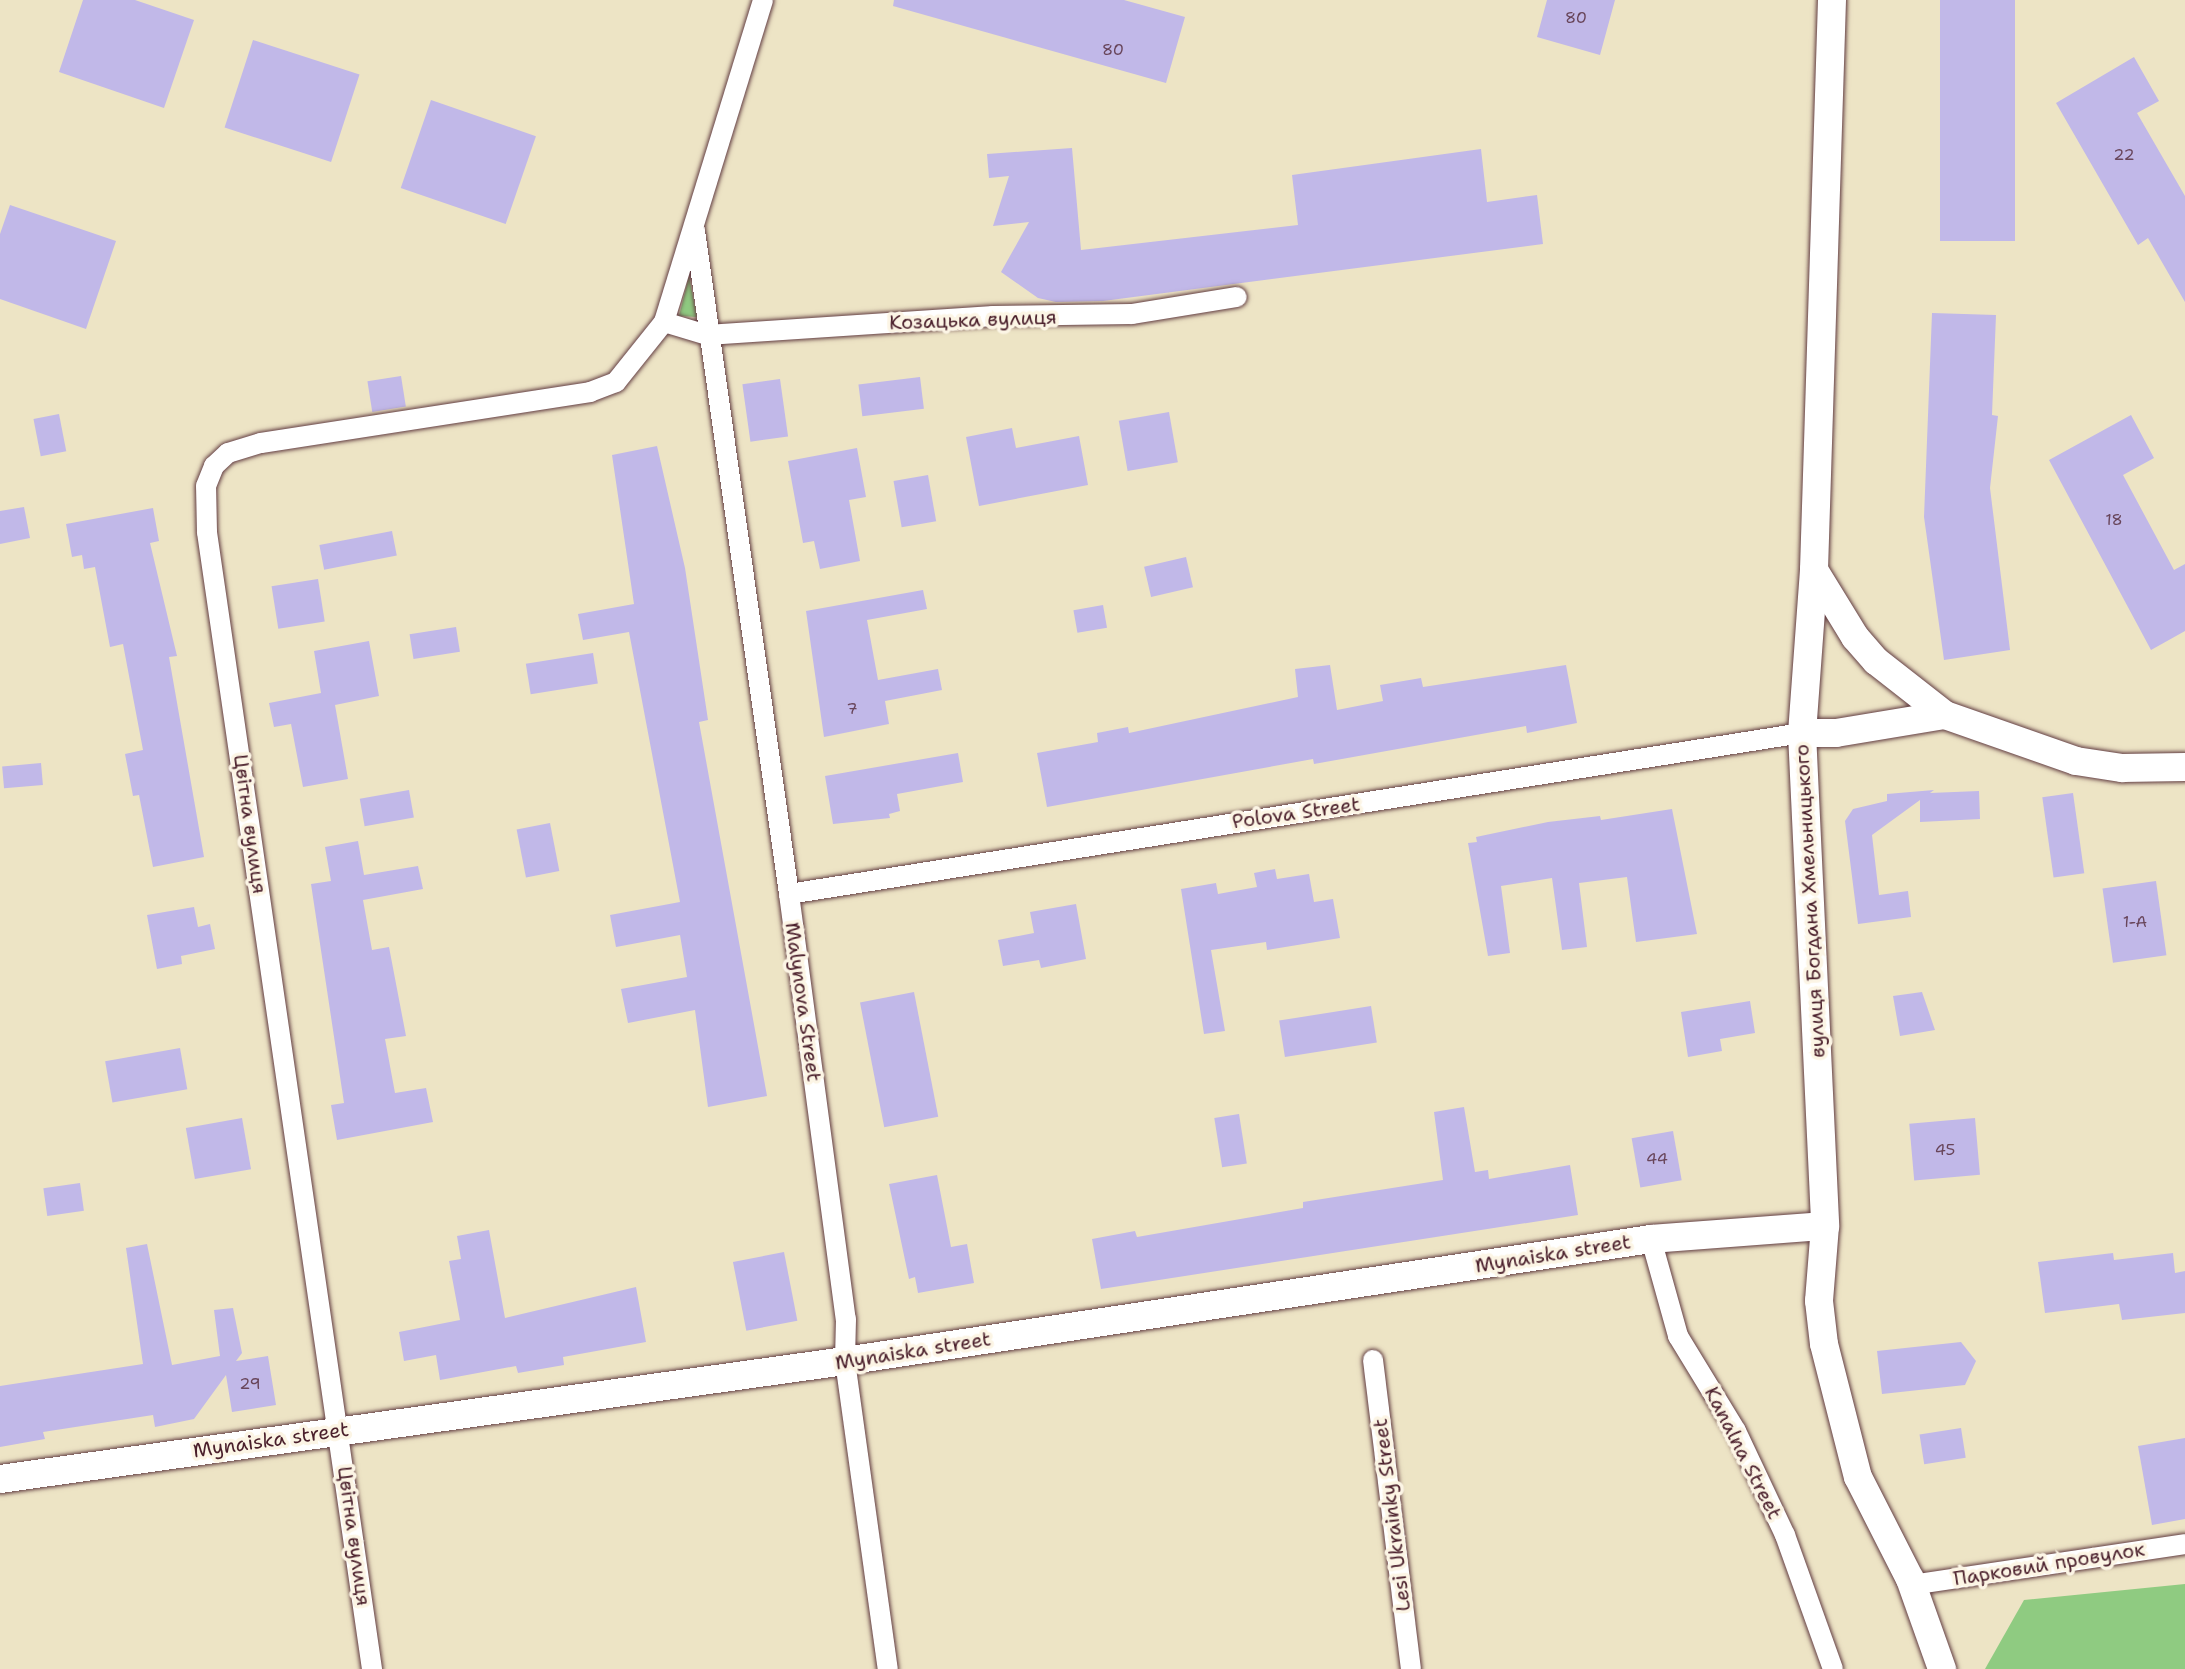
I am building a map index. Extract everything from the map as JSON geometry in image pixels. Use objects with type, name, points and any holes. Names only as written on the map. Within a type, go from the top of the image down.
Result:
[{"type":"street","name":"Цвітна вулиця","points":[[372,1669],[207,532],[206,486],[214,466],[228,453],[261,443],[590,392],[616,382],[634,365],[664,322],[763,0]]},
{"type":"street","name":"вулиця Богдана Хмельницького","points":[[1832,0],[1814,570],[1802,733],[1825,1226],[1819,1301],[1834,1390],[1858,1477],[1912,1585],[1942,1669]]},
{"type":"street","name":"Malynova Street","points":[[694,223],[707,335],[789,894],[846,1319],[845,1361],[888,1669]]},
{"type":"street","name":"Козацька вулиця","points":[[707,335],[993,316],[1132,314],[1237,297]]},
{"type":"street","points":[[664,322],[707,335]]},
{"type":"street","points":[[1814,570],[1855,637],[1876,661],[1945,715],[2076,761],[2122,768],[2185,767]]},
{"type":"street","points":[[1802,733],[1836,733],[1945,715]]},
{"type":"street","name":"Polova Street","points":[[789,894],[1802,733]]},
{"type":"street","name":"Mynaiska street","points":[[0,1479],[845,1361],[1651,1239],[1825,1226]]},
{"type":"street","name":"Kanalna Street","points":[[1651,1239],[1678,1336],[1736,1431],[1779,1522],[1833,1669]]},
{"type":"street","name":"Lesi Ukrainky Street","points":[[1373,1360],[1411,1669]]},
{"type":"street","name":"Парковий провулок","points":[[1912,1585],[2185,1544]]},
{"type":"green space","points":[[689,276],[697,317],[679,316]]},
{"type":"green space","points":[[2185,1584],[2185,1669],[1985,1669],[2024,1600]]},
{"type":"building","points":[[83,0],[135,0],[194,20],[164,108],[59,72]]},
{"type":"building","points":[[894,0],[1124,0],[1185,17],[1166,83],[893,6]]},
{"type":"building","points":[[1547,0],[1615,0],[1600,55],[1537,37]]},
{"type":"building","points":[[1940,0],[2015,0],[2015,241],[1940,241]]},
{"type":"building","points":[[253,40],[360,75],[331,162],[225,127]]},
{"type":"building","points":[[2134,57],[2159,101],[2137,113],[2185,196],[2185,302],[2148,238],[2138,245],[2056,103]]},
{"type":"building","points":[[431,100],[536,136],[506,224],[401,188]]},
{"type":"building","points":[[1072,148],[1081,250],[1298,225],[1292,175],[1481,149],[1487,202],[1537,195],[1543,244],[1103,301],[1056,302],[1038,298],[1001,272],[1029,222],[993,226],[1009,176],[989,178],[987,154]]},
{"type":"building","points":[[10,205],[116,241],[86,329],[0,299],[0,234]]},
{"type":"building","points":[[1932,313],[1996,315],[1992,415],[1998,416],[1990,488],[2010,650],[1944,660],[1924,517]]},
{"type":"building","points":[[401,376],[406,407],[372,412],[367,381]]},
{"type":"building","points":[[920,377],[924,409],[862,416],[858,385]]},
{"type":"building","points":[[780,379],[788,436],[750,442],[742,384]]},
{"type":"building","points":[[1169,412],[1178,462],[1128,471],[1119,421]]},
{"type":"building","points":[[59,414],[66,451],[41,456],[33,419]]},
{"type":"building","points":[[2131,415],[2154,458],[2123,475],[2174,570],[2185,564],[2185,631],[2151,650],[2049,460]]},
{"type":"building","points":[[1012,428],[1016,448],[1079,436],[1088,485],[979,506],[966,437]]},
{"type":"building","points":[[657,446],[685,568],[708,720],[699,722],[767,1096],[708,1107],[695,1010],[628,1023],[621,989],[687,977],[680,935],[616,947],[610,915],[680,902],[629,632],[583,640],[578,614],[634,604],[612,455]]},
{"type":"building","points":[[857,448],[866,497],[849,500],[860,561],[820,569],[814,541],[803,543],[788,461]]},
{"type":"building","points":[[928,475],[936,521],[902,527],[894,481]]},
{"type":"building","points":[[24,507],[30,538],[0,544],[0,511]]},
{"type":"building","points":[[153,508],[159,541],[150,543],[177,656],[169,657],[204,857],[153,867],[139,795],[133,796],[125,754],[143,750],[123,644],[110,647],[95,567],[84,569],[82,555],[72,557],[66,524]]},
{"type":"building","points":[[392,531],[397,556],[324,570],[319,545]]},
{"type":"building","points":[[1186,557],[1193,587],[1151,597],[1144,567]]},
{"type":"building","points":[[318,579],[325,621],[278,629],[272,586]]},
{"type":"building","points":[[923,590],[927,609],[867,620],[878,680],[938,669],[942,690],[885,701],[889,724],[824,737],[806,611]]},
{"type":"building","points":[[1103,605],[1107,628],[1077,633],[1073,610]]},
{"type":"building","points":[[456,627],[460,652],[413,659],[410,634]]},
{"type":"building","points":[[369,641],[379,696],[335,705],[348,779],[303,787],[291,724],[274,727],[269,703],[321,693],[314,651]]},
{"type":"building","points":[[593,653],[598,684],[531,694],[526,664]]},
{"type":"building","points":[[1330,665],[1337,710],[1383,701],[1380,685],[1421,678],[1423,687],[1566,665],[1577,723],[1527,733],[1526,726],[1314,764],[1313,759],[1047,807],[1037,753],[1098,742],[1097,733],[1128,727],[1129,733],[1298,697],[1295,669]]},
{"type":"building","points":[[958,753],[963,782],[897,794],[900,811],[889,814],[890,818],[833,824],[825,776]]},
{"type":"building","points":[[41,763],[43,785],[4,788],[2,766]]},
{"type":"building","points":[[409,790],[414,818],[365,826],[360,799]]},
{"type":"building","points":[[1934,790],[1930,793],[1979,791],[1980,819],[1920,822],[1920,800],[1872,835],[1879,895],[1908,891],[1911,917],[1858,924],[1845,821],[1853,809],[1887,801],[1887,794]]},
{"type":"building","points":[[2073,793],[2084,873],[2054,878],[2042,797]]},
{"type":"building","points":[[1672,809],[1697,934],[1636,942],[1627,877],[1579,883],[1587,947],[1562,950],[1552,878],[1501,886],[1510,953],[1488,956],[1468,843],[1477,842],[1476,837],[1548,822],[1600,816],[1601,820]]},
{"type":"building","points":[[550,823],[559,871],[526,878],[517,829]]},
{"type":"building","points":[[358,841],[364,875],[418,866],[423,889],[363,900],[372,950],[389,947],[406,1036],[385,1039],[395,1093],[426,1088],[433,1122],[337,1140],[331,1105],[344,1103],[311,884],[331,881],[325,847]]},
{"type":"building","points":[[1275,869],[1277,879],[1309,874],[1314,902],[1333,899],[1340,938],[1267,950],[1266,942],[1211,950],[1225,1031],[1204,1034],[1181,889],[1216,883],[1218,894],[1257,887],[1254,873]]},
{"type":"building","points":[[2156,881],[2166,955],[2113,963],[2103,889]]},
{"type":"building","points":[[1076,904],[1086,959],[1041,968],[1039,960],[1003,966],[998,940],[1034,933],[1030,912]]},
{"type":"building","points":[[194,907],[198,927],[210,924],[215,949],[181,956],[182,964],[157,969],[147,915]]},
{"type":"building","points":[[914,992],[938,1117],[884,1127],[860,1002]]},
{"type":"building","points":[[1922,992],[1935,1030],[1900,1036],[1893,996]]},
{"type":"building","points":[[1750,1001],[1755,1033],[1720,1039],[1722,1051],[1688,1057],[1681,1012]]},
{"type":"building","points":[[1371,1006],[1377,1043],[1285,1057],[1279,1021]]},
{"type":"building","points":[[180,1048],[187,1089],[112,1103],[105,1061]]},
{"type":"building","points":[[1464,1107],[1475,1172],[1488,1170],[1489,1179],[1570,1165],[1578,1215],[1101,1289],[1092,1239],[1135,1231],[1137,1237],[1303,1208],[1303,1202],[1443,1180],[1434,1112]]},
{"type":"building","points":[[1239,1114],[1247,1163],[1222,1167],[1214,1118]]},
{"type":"building","points":[[242,1118],[251,1169],[195,1179],[186,1128]]},
{"type":"building","points":[[1975,1118],[1980,1175],[1914,1181],[1909,1124]]},
{"type":"building","points":[[1673,1131],[1682,1180],[1640,1188],[1632,1138]]},
{"type":"building","points":[[937,1175],[951,1247],[967,1244],[974,1283],[918,1293],[915,1277],[909,1279],[889,1184]]},
{"type":"building","points":[[80,1183],[84,1211],[47,1216],[43,1188]]},
{"type":"building","points":[[489,1230],[505,1318],[636,1287],[646,1342],[563,1357],[564,1365],[518,1373],[516,1366],[440,1380],[436,1355],[404,1361],[399,1332],[460,1320],[449,1261],[461,1259],[457,1236]]},
{"type":"building","points":[[147,1244],[172,1365],[220,1356],[214,1310],[233,1308],[242,1353],[236,1361],[268,1356],[276,1405],[232,1412],[226,1375],[194,1419],[155,1427],[153,1415],[43,1432],[45,1439],[0,1447],[0,1386],[143,1364],[126,1248]]},
{"type":"building","points":[[784,1252],[797,1321],[746,1331],[733,1262]]},
{"type":"building","points":[[2113,1253],[2114,1260],[2173,1253],[2175,1273],[2185,1271],[2185,1313],[2122,1320],[2119,1304],[2045,1313],[2038,1262]]},
{"type":"building","points":[[1961,1342],[1976,1361],[1965,1385],[1882,1394],[1877,1351]]},
{"type":"building","points":[[1961,1428],[1966,1458],[1924,1464],[1920,1435]]},
{"type":"building","points":[[2185,1438],[2185,1519],[2152,1525],[2138,1446]]}]
